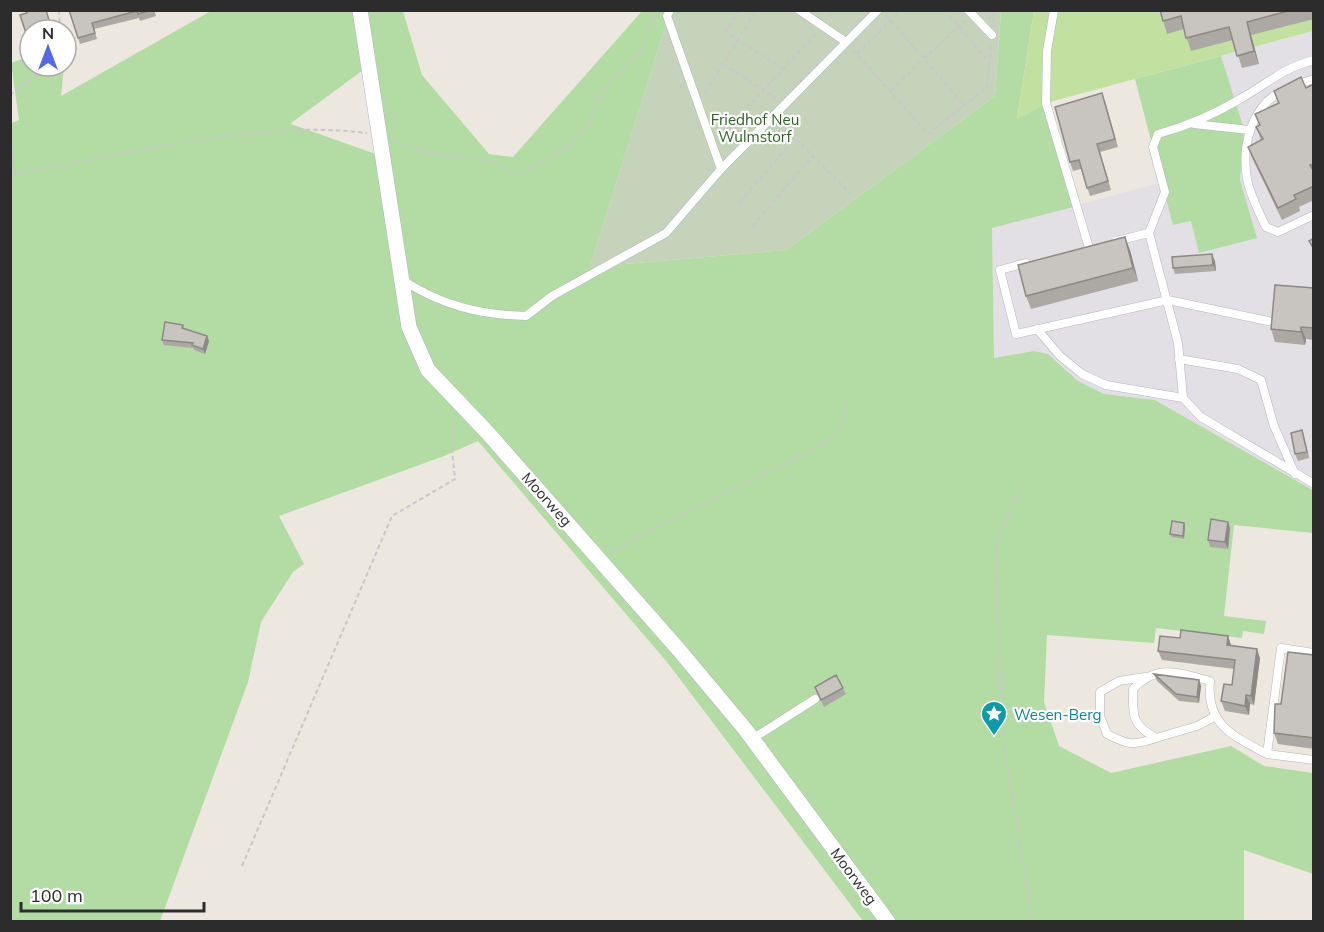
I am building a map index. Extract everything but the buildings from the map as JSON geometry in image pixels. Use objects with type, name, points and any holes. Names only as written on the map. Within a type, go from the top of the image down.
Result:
[{"type":"street","name":"Moorweg","points":[[360,10],[409,327],[428,370],[600,559],[752,739],[888,921]]},
{"type":"lane","points":[[670,10],[667,16],[721,169]]},
{"type":"lane","points":[[799,10],[846,42]]},
{"type":"lane","points":[[400,278],[426,296],[454,306],[492,314],[526,316],[552,296],[666,233],[721,169],[880,10]]},
{"type":"lane","points":[[1054,10],[1047,51],[1046,103],[1089,248]]},
{"type":"lane","points":[[970,12],[992,35]]},
{"type":"lane","points":[[1183,398],[1179,359],[1168,300],[1149,233],[1165,192],[1153,147],[1158,134],[1192,124],[1243,98],[1292,65],[1314,60]]},
{"type":"lane","points":[[1314,79],[1275,94],[1260,109],[1249,130],[1245,165],[1247,181],[1266,227],[1278,232],[1314,215]]},
{"type":"lane","points":[[1192,124],[1249,130]]},
{"type":"lane","points":[[1109,243],[1149,233]]},
{"type":"lane","points":[[1078,250],[1099,245]]},
{"type":"lane","points":[[1033,262],[1000,270],[1016,334],[1168,300],[1268,321]]},
{"type":"lane","points":[[1037,329],[1060,356],[1082,374],[1106,385],[1183,398],[1201,417],[1295,475],[1314,484]]},
{"type":"lane","points":[[1179,359],[1238,369],[1261,380],[1275,426],[1295,475]]},
{"type":"lane","points":[[1267,754],[1281,648],[1314,652]]},
{"type":"lane","points":[[1214,717],[1197,726],[1136,745],[1124,743],[1107,734],[1100,716],[1100,692],[1119,681],[1173,671],[1210,681],[1209,697],[1214,717],[1234,736],[1267,754],[1314,760]]},
{"type":"lane","points":[[1145,677],[1133,689],[1134,718],[1143,732],[1156,738]]},
{"type":"lane","points":[[752,739],[815,699]]},
{"type":"path","points":[[739,10],[726,32],[783,69]]},
{"type":"path","points":[[880,10],[964,105]]},
{"type":"path","points":[[857,54],[901,10]]},
{"type":"path","points":[[945,10],[989,62]]},
{"type":"path","points":[[984,10],[993,20]]},
{"type":"path","points":[[846,42],[928,134],[987,87],[994,10]]},
{"type":"path","points":[[890,90],[958,27],[970,12]]},
{"type":"path","points":[[698,104],[754,14]]},
{"type":"path","points":[[713,145],[823,26]]},
{"type":"path","points":[[723,64],[786,104]]},
{"type":"path","points":[[10,95],[33,78]]},
{"type":"path","points":[[774,116],[850,193]]},
{"type":"path","points":[[10,134],[16,175]]},
{"type":"path","points":[[740,202],[795,138]]},
{"type":"path","points":[[753,226],[813,156]]},
{"type":"path","points":[[242,866],[392,516],[455,479],[452,450],[457,400]]},
{"type":"path","points":[[600,559],[651,530],[824,446],[839,433],[844,422],[847,402]]},
{"type":"path","points":[[1020,489],[995,547],[1003,740],[1033,921]]},
{"type":"shaded area","points":[[1313,31],[1313,491],[1155,400],[1104,394],[1078,381],[1048,354],[1034,351],[994,358],[992,228],[1163,182],[1173,225],[1191,221],[1257,238],[1240,180],[1244,129],[1221,56]]},
{"type":"green space","points":[[211,11],[403,11],[422,75],[489,154],[513,157],[642,11],[670,11],[590,267],[786,250],[995,96],[1001,11],[1034,11],[1017,119],[1046,103],[1077,206],[992,228],[994,358],[1034,351],[1048,354],[1078,381],[1104,394],[1155,400],[1314,491],[1313,533],[1234,525],[1224,616],[1266,621],[1264,634],[1243,631],[1242,638],[1156,628],[1154,643],[1047,635],[1044,702],[1059,746],[1111,773],[1231,746],[1264,766],[1313,773],[1313,874],[1244,850],[1244,921],[863,921],[667,662],[478,441],[444,456],[279,516],[304,564],[293,572],[261,622],[248,682],[160,921],[11,921],[10,114],[12,123],[19,120],[11,63],[18,60],[18,78],[63,78],[61,96]],"holes":[[[370,65],[384,157],[291,124]]]},
{"type":"green space","name":"Friedhof Neu Wulmstorf","points":[[670,11],[1001,11],[995,96],[786,250],[590,267]]},
{"type":"green space","points":[[1034,11],[1313,11],[1313,31],[1046,103],[1017,120]]},
{"type":"green space","points":[[1221,56],[1244,129],[1240,180],[1257,238],[1199,253],[1191,221],[1173,225],[1135,79]]},
{"type":"place","name":"Wesen-Berg","points":[[994,737]]}]
